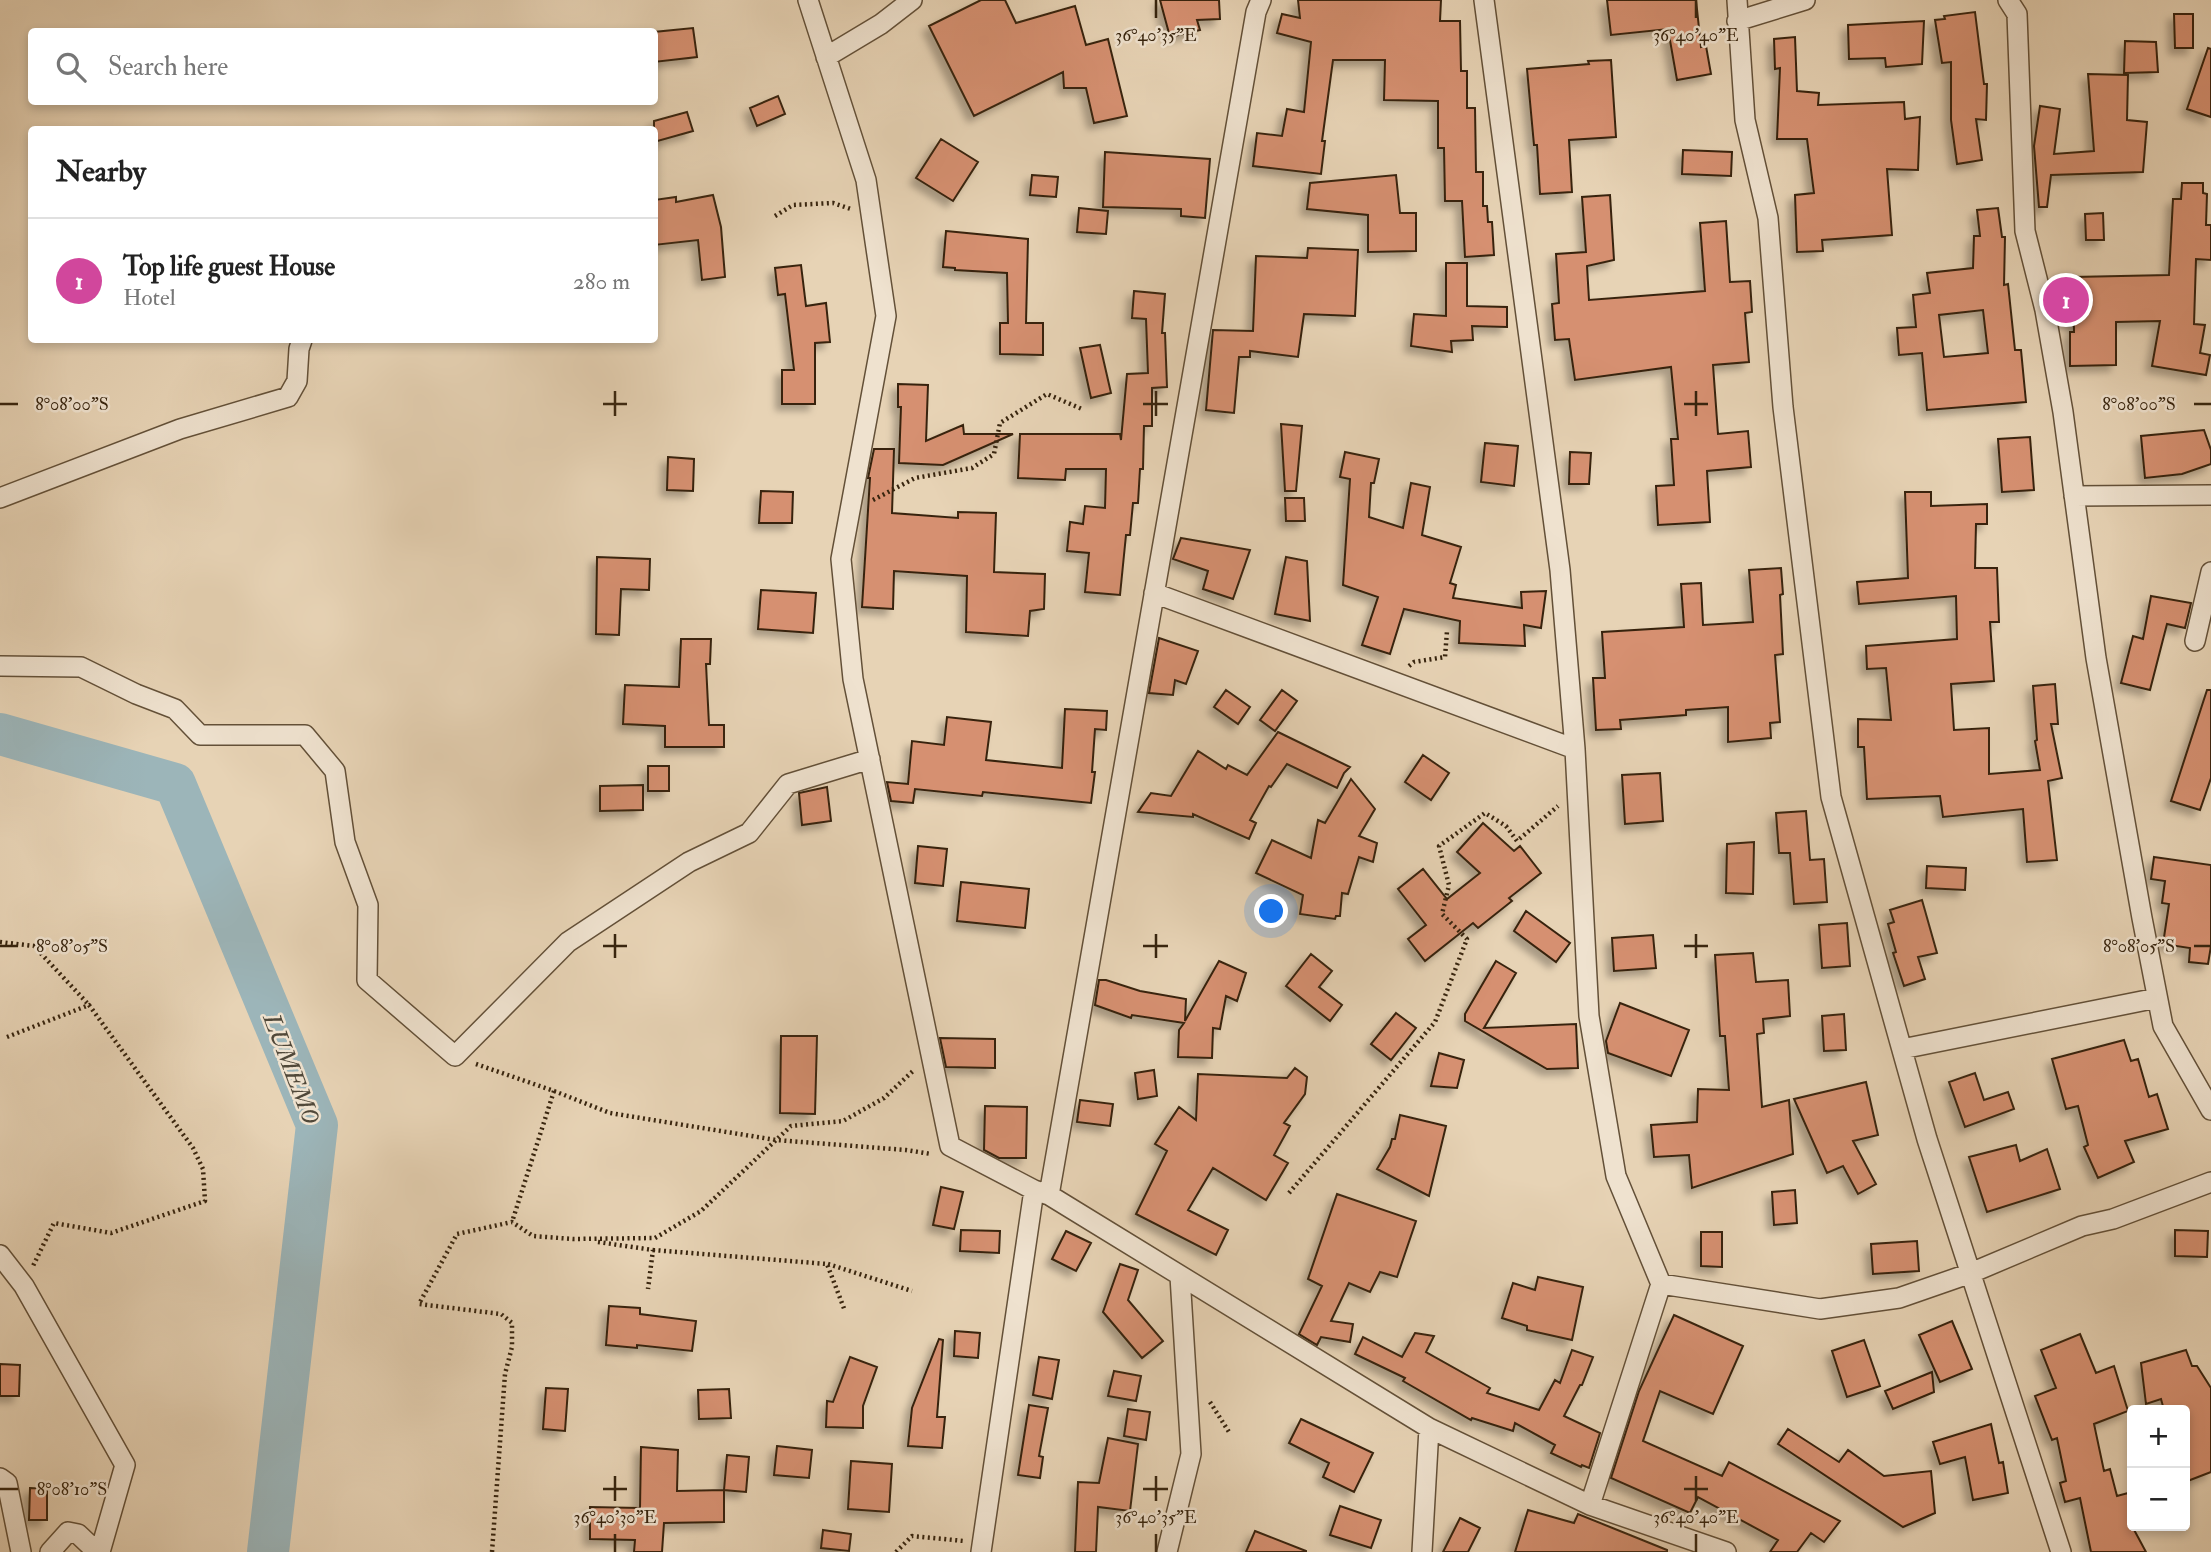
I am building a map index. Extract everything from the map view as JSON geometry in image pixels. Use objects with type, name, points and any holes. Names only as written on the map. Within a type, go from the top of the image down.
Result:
[{"type":"street","points":[[808,0],[866,180],[886,316],[841,559],[853,679],[950,1146],[1041,1193],[1429,1428],[1590,1505],[1726,1552]]},
{"type":"street","points":[[826,57],[881,24],[912,0]]},
{"type":"street","points":[[982,1547],[1041,1193],[1154,593],[1256,12],[1261,0]]},
{"type":"street","points":[[1484,0],[1560,570],[1575,749],[1591,1029],[1616,1176],[1661,1284],[1590,1505]]},
{"type":"street","points":[[1737,0],[1745,120],[1768,218],[1783,407],[1831,797],[1927,1139],[2061,1552]]},
{"type":"street","points":[[1738,22],[1805,0]]},
{"type":"street","points":[[2008,0],[2017,14],[2025,231],[2045,310],[2063,412],[2096,658],[2162,1026],[2211,1110]]},
{"type":"street","points":[[0,498],[180,429],[288,397],[297,381],[301,343]]},
{"type":"street","points":[[2074,496],[2211,495]]},
{"type":"street","points":[[2195,640],[2211,572]]},
{"type":"street","points":[[1154,593],[1575,749]]},
{"type":"street","points":[[0,666],[81,667],[136,694],[175,709],[200,735],[305,735],[335,771],[345,842],[368,905],[367,980],[455,1056],[568,942],[689,862],[749,833],[788,784],[870,759]]},
{"type":"street","points":[[1902,1049],[2157,998]]},
{"type":"street","points":[[1661,1284],[1820,1309],[1899,1298],[1971,1273],[2082,1227],[2113,1219],[2211,1182]]},
{"type":"street","points":[[0,1255],[24,1286],[125,1465],[99,1552],[78,1534],[68,1532],[50,1552]]},
{"type":"street","points":[[1167,1552],[1191,1454],[1180,1276]]},
{"type":"street","points":[[1422,1552],[1429,1428]]},
{"type":"street","points":[[0,1478],[7,1483],[21,1552]]},
{"type":"path","points":[[775,216],[793,205],[833,203],[872,215]]},
{"type":"path","points":[[850,512],[915,478],[972,468],[994,454],[1000,423],[1047,394],[1082,409]]},
{"type":"path","points":[[1387,680],[1414,662],[1445,657],[1447,631]]},
{"type":"path","points":[[1289,1192],[1435,1022],[1466,939],[1442,914],[1450,886],[1439,846],[1485,813],[1506,826],[1517,841],[1577,790]]},
{"type":"path","points":[[0,942],[34,946],[89,1005],[193,1148],[203,1170],[205,1201],[110,1233],[54,1223],[24,1286]]},
{"type":"path","points":[[7,1037],[89,1005]]},
{"type":"path","points":[[492,1552],[505,1374],[512,1347],[512,1323],[500,1314],[419,1304],[457,1234],[512,1222],[533,1236],[583,1239],[655,1238],[701,1211],[791,1126],[843,1121],[884,1098],[931,1055]]},
{"type":"path","points":[[455,1056],[610,1113],[776,1140],[906,1150],[941,1157]]},
{"type":"path","points":[[512,1222],[554,1091]]},
{"type":"path","points":[[583,1239],[653,1250],[827,1264],[912,1291]]},
{"type":"path","points":[[648,1289],[653,1250]]},
{"type":"path","points":[[827,1264],[845,1311]]},
{"type":"path","points":[[896,1552],[912,1536],[982,1547]]},
{"type":"building","points":[[981,0],[1005,0],[1016,23],[1075,6],[1086,45],[1108,39],[1127,116],[1094,123],[1086,88],[1064,88],[1063,72],[974,116],[929,26]]},
{"type":"building","points":[[1160,0],[1219,0],[1220,19],[1197,20],[1200,30],[1170,37]]},
{"type":"building","points":[[1298,0],[1441,0],[1440,21],[1460,21],[1461,71],[1467,71],[1467,108],[1475,108],[1476,172],[1483,172],[1483,206],[1487,206],[1488,222],[1492,222],[1494,255],[1465,257],[1462,201],[1445,201],[1444,148],[1438,148],[1438,101],[1384,100],[1385,60],[1333,60],[1322,141],[1325,141],[1321,174],[1253,166],[1257,133],[1282,136],[1287,109],[1304,112],[1311,42],[1277,33],[1282,14],[1300,18]]},
{"type":"building","points":[[1607,0],[1696,0],[1701,47],[1706,46],[1711,74],[1677,80],[1668,29],[1611,35]]},
{"type":"building","points":[[1975,12],[1984,84],[1987,84],[1986,120],[1976,119],[1982,160],[1957,164],[1951,120],[1951,62],[1942,63],[1935,20],[1945,19],[1944,16]]},
{"type":"building","points":[[2174,14],[2193,14],[2193,48],[2175,48]]},
{"type":"building","points":[[1924,21],[1922,64],[1886,67],[1885,58],[1849,59],[1848,25]]},
{"type":"building","points":[[693,28],[697,57],[658,62],[658,32]]},
{"type":"building","points":[[1795,37],[1797,91],[1819,93],[1818,105],[1904,102],[1905,119],[1920,117],[1918,170],[1887,169],[1892,235],[1822,240],[1823,251],[1797,252],[1795,195],[1814,193],[1807,139],[1777,139],[1780,68],[1775,69],[1774,39]]},
{"type":"building","points":[[2125,41],[2156,42],[2158,72],[2124,73]]},
{"type":"building","points":[[2208,48],[2211,49],[2211,117],[2187,109]]},
{"type":"building","points":[[1611,60],[1616,137],[1569,140],[1572,192],[1540,194],[1527,69]]},
{"type":"building","points":[[2088,74],[2128,75],[2127,120],[2147,122],[2143,172],[2051,175],[2047,207],[2039,207],[2034,146],[2040,106],[2060,109],[2054,154],[2094,151]]},
{"type":"building","points":[[778,96],[785,114],[757,126],[750,108]]},
{"type":"building","points":[[687,112],[693,131],[658,141],[658,126],[654,126],[654,121]]},
{"type":"building","points":[[941,139],[978,162],[953,201],[916,178]]},
{"type":"building","points":[[1683,150],[1732,152],[1731,176],[1682,174]]},
{"type":"building","points":[[1105,152],[1210,159],[1205,218],[1181,216],[1181,209],[1103,207]]},
{"type":"building","points":[[1032,175],[1058,177],[1056,197],[1030,195]]},
{"type":"building","points":[[1396,175],[1400,213],[1416,213],[1416,251],[1368,252],[1368,215],[1307,209],[1310,183]]},
{"type":"building","points":[[2182,183],[2203,183],[2203,193],[2207,194],[2206,225],[2211,225],[2211,260],[2196,259],[2194,324],[2205,325],[2200,353],[2210,355],[2206,375],[2152,366],[2160,321],[2116,322],[2116,365],[2070,366],[2070,332],[2074,332],[2073,277],[2169,275],[2173,199],[2181,199]]},
{"type":"building","points":[[713,195],[721,227],[725,277],[702,280],[698,240],[658,245],[658,199],[676,197],[676,202]]},
{"type":"building","points":[[1610,195],[1614,260],[1587,266],[1589,300],[1705,291],[1700,223],[1726,221],[1730,282],[1750,281],[1752,312],[1745,313],[1749,362],[1713,365],[1718,434],[1748,431],[1751,467],[1707,471],[1710,522],[1658,525],[1656,486],[1674,485],[1671,439],[1678,439],[1671,367],[1575,380],[1569,339],[1555,340],[1552,304],[1559,303],[1556,254],[1586,252],[1582,197]]},
{"type":"building","points":[[1079,208],[1108,211],[1106,234],[1077,232]]},
{"type":"building","points":[[1998,208],[2002,237],[2005,237],[2004,285],[2008,284],[2015,350],[2021,350],[2026,402],[1927,410],[1922,353],[1899,355],[1897,328],[1916,327],[1913,295],[1930,293],[1927,273],[1973,268],[1974,236],[1980,236],[1977,210]],"holes":[[[1983,310],[1988,353],[1944,357],[1939,315]]]},
{"type":"building","points":[[2103,213],[2104,240],[2086,240],[2085,214]]},
{"type":"building","points":[[946,231],[1028,239],[1026,323],[1043,323],[1043,355],[1000,354],[1000,323],[1008,323],[1007,273],[943,267]]},
{"type":"building","points":[[1308,248],[1358,250],[1355,316],[1304,314],[1298,357],[1250,351],[1250,357],[1239,357],[1234,413],[1206,410],[1213,330],[1253,331],[1256,256],[1307,258]]},
{"type":"building","points":[[1446,263],[1467,263],[1467,306],[1507,307],[1507,327],[1472,326],[1473,340],[1451,341],[1452,352],[1411,346],[1414,314],[1446,316]]},
{"type":"building","points":[[801,265],[806,306],[826,303],[830,342],[815,343],[815,404],[782,404],[782,370],[794,370],[785,294],[778,295],[775,268]]},
{"type":"building","points":[[1134,291],[1165,294],[1162,333],[1165,333],[1167,387],[1152,388],[1152,426],[1144,426],[1143,469],[1140,469],[1138,503],[1133,503],[1130,535],[1126,535],[1120,595],[1085,592],[1089,553],[1067,551],[1070,522],[1083,524],[1085,506],[1105,508],[1106,469],[1066,469],[1065,480],[1018,478],[1020,434],[1120,434],[1121,440],[1127,374],[1148,373],[1146,319],[1132,318]]},
{"type":"building","points":[[1100,345],[1111,393],[1091,398],[1080,348]]},
{"type":"building","points":[[898,384],[928,385],[926,441],[963,425],[964,434],[1013,434],[943,465],[899,463],[901,407],[898,407]]},
{"type":"building","points":[[1281,424],[1302,426],[1296,491],[1285,491]]},
{"type":"building","points":[[2204,430],[2211,450],[2211,464],[2182,474],[2145,478],[2141,436]]},
{"type":"building","points":[[2030,437],[2034,490],[2002,492],[1998,439]]},
{"type":"building","points":[[1485,443],[1518,446],[1514,486],[1481,482]]},
{"type":"building","points":[[874,449],[894,449],[892,513],[958,518],[958,512],[996,513],[994,572],[1045,574],[1044,609],[1030,611],[1028,636],[966,632],[967,576],[894,571],[893,609],[862,607],[868,478]]},
{"type":"building","points":[[1345,452],[1379,459],[1374,483],[1371,483],[1369,517],[1403,528],[1411,483],[1430,487],[1422,535],[1461,547],[1450,583],[1456,585],[1453,598],[1522,608],[1521,592],[1546,591],[1541,628],[1524,625],[1525,646],[1459,643],[1460,621],[1404,609],[1390,654],[1362,645],[1378,597],[1343,585],[1350,479],[1340,477]]},
{"type":"building","points":[[1570,452],[1591,453],[1589,484],[1569,484]]},
{"type":"building","points":[[668,457],[694,459],[693,491],[667,490]]},
{"type":"building","points":[[761,491],[793,492],[792,523],[759,523]]},
{"type":"building","points":[[1905,492],[1931,492],[1931,506],[1987,504],[1987,524],[1976,524],[1975,568],[1997,568],[1999,622],[1990,622],[1994,681],[1951,684],[1954,730],[1989,728],[1989,774],[2040,770],[2035,741],[2033,686],[2055,684],[2058,724],[2051,724],[2062,778],[2048,781],[2057,860],[2027,862],[2023,809],[1943,817],[1940,796],[1867,799],[1864,747],[1858,747],[1858,719],[1891,720],[1886,668],[1867,669],[1866,646],[1957,639],[1956,596],[1859,604],[1857,582],[1908,578]]},
{"type":"building","points":[[1285,498],[1304,498],[1305,521],[1286,521]]},
{"type":"building","points":[[1181,538],[1250,550],[1233,599],[1203,589],[1208,571],[1173,559]]},
{"type":"building","points":[[597,557],[650,559],[649,590],[621,589],[619,635],[596,634]]},
{"type":"building","points":[[1286,557],[1307,561],[1310,621],[1275,614]]},
{"type":"building","points":[[1781,568],[1783,654],[1775,655],[1780,722],[1770,723],[1771,738],[1728,742],[1728,707],[1686,710],[1686,715],[1620,720],[1621,729],[1596,730],[1593,678],[1605,678],[1602,632],[1684,627],[1681,584],[1701,583],[1703,625],[1753,622],[1749,570]]},
{"type":"building","points":[[761,590],[816,593],[813,633],[758,629]]},
{"type":"building","points":[[2151,596],[2191,603],[2185,628],[2167,624],[2150,690],[2121,683],[2133,636],[2143,639]]},
{"type":"building","points":[[1159,638],[1198,651],[1186,684],[1175,680],[1173,695],[1149,693]]},
{"type":"building","points":[[681,639],[711,639],[710,664],[706,664],[709,725],[724,725],[724,747],[665,747],[665,726],[623,724],[625,685],[679,687]]},
{"type":"building","points":[[1226,690],[1250,707],[1238,724],[1214,707]]},
{"type":"building","points":[[1282,690],[1297,701],[1275,731],[1260,720]]},
{"type":"building","points":[[2207,690],[2211,690],[2211,778],[2200,810],[2171,801]]},
{"type":"building","points":[[1065,709],[1107,711],[1106,730],[1095,729],[1092,772],[1095,772],[1091,803],[983,792],[982,796],[915,789],[913,803],[891,801],[887,782],[908,784],[912,741],[944,745],[947,717],[991,722],[986,760],[1062,768]]},
{"type":"building","points":[[1278,732],[1350,767],[1337,788],[1287,764],[1271,787],[1269,786],[1250,820],[1256,823],[1249,839],[1193,814],[1193,817],[1138,812],[1151,793],[1171,796],[1198,751],[1226,769],[1228,765],[1247,775]]},
{"type":"building","points":[[1423,755],[1449,773],[1431,800],[1405,782]]},
{"type":"building","points":[[648,766],[669,766],[669,791],[648,791]]},
{"type":"building","points":[[1660,773],[1663,821],[1625,824],[1622,775]]},
{"type":"building","points":[[1351,779],[1375,809],[1359,836],[1377,843],[1373,862],[1359,857],[1348,894],[1342,893],[1340,916],[1335,919],[1300,914],[1303,895],[1256,873],[1272,840],[1311,858],[1318,820],[1325,823]]},
{"type":"building","points":[[643,785],[643,810],[600,811],[600,786]]},
{"type":"building","points":[[827,787],[831,821],[802,825],[799,793]]},
{"type":"building","points":[[1806,811],[1810,860],[1824,859],[1827,902],[1794,904],[1790,853],[1779,853],[1776,813]]},
{"type":"building","points":[[1483,823],[1514,851],[1520,846],[1541,873],[1509,898],[1512,901],[1478,928],[1473,923],[1425,961],[1408,939],[1426,925],[1398,889],[1423,869],[1447,899],[1480,873],[1457,852]]},
{"type":"building","points":[[1754,842],[1753,894],[1726,893],[1727,844]]},
{"type":"building","points":[[918,846],[947,849],[943,886],[915,883]]},
{"type":"building","points":[[2154,857],[2211,865],[2211,946],[2208,964],[2189,962],[2190,948],[2163,944],[2169,904],[2162,903],[2165,881],[2151,879]]},
{"type":"building","points":[[1927,866],[1966,868],[1965,890],[1926,888]]},
{"type":"building","points":[[961,882],[1029,889],[1025,928],[957,921]]},
{"type":"building","points":[[1922,900],[1937,953],[1918,957],[1925,979],[1904,986],[1893,953],[1896,952],[1888,924],[1894,922],[1890,910]]},
{"type":"building","points":[[1526,911],[1570,943],[1556,962],[1514,931]]},
{"type":"building","points":[[1847,923],[1850,966],[1822,968],[1819,925]]},
{"type":"building","points":[[1653,935],[1656,968],[1614,971],[1612,938]]},
{"type":"building","points":[[1753,953],[1756,982],[1788,980],[1790,1016],[1763,1019],[1764,1033],[1757,1034],[1762,1107],[1789,1100],[1793,1154],[1692,1188],[1689,1155],[1654,1157],[1651,1125],[1697,1122],[1698,1089],[1729,1090],[1725,1036],[1720,1036],[1715,955]]},
{"type":"building","points":[[1311,954],[1332,971],[1319,987],[1342,1005],[1330,1021],[1286,986]]},
{"type":"building","points":[[1219,961],[1246,973],[1237,1001],[1226,996],[1220,1029],[1213,1028],[1212,1058],[1178,1057],[1179,1030],[1184,1023],[1132,1015],[1131,1018],[1095,1005],[1099,980],[1106,980],[1140,991],[1186,999],[1185,1021]]},
{"type":"building","points":[[1496,961],[1516,973],[1484,1028],[1576,1024],[1578,1068],[1547,1069],[1465,1021],[1465,1014]]},
{"type":"building","points":[[1620,1003],[1689,1030],[1671,1076],[1608,1053],[1606,1041]]},
{"type":"building","points":[[1396,1013],[1416,1028],[1391,1060],[1371,1044]]},
{"type":"building","points":[[1844,1014],[1846,1050],[1824,1051],[1822,1016]]},
{"type":"building","points":[[781,1036],[817,1036],[815,1114],[780,1113]]},
{"type":"building","points":[[940,1038],[995,1039],[995,1068],[946,1067]]},
{"type":"building","points":[[2124,1040],[2131,1061],[2138,1059],[2149,1097],[2157,1094],[2168,1129],[2125,1141],[2134,1162],[2098,1178],[2084,1147],[2088,1145],[2078,1106],[2066,1109],[2052,1059]]},
{"type":"building","points":[[1439,1053],[1464,1060],[1457,1088],[1431,1086]]},
{"type":"building","points":[[1295,1068],[1307,1077],[1305,1094],[1284,1123],[1290,1126],[1274,1155],[1288,1163],[1266,1200],[1213,1168],[1188,1210],[1228,1230],[1216,1255],[1136,1214],[1167,1151],[1155,1144],[1179,1107],[1196,1120],[1198,1074],[1287,1078]]},
{"type":"building","points":[[1154,1070],[1157,1096],[1138,1099],[1135,1073]]},
{"type":"building","points":[[1975,1073],[1984,1100],[2008,1092],[2014,1109],[1965,1127],[1949,1082]]},
{"type":"building","points":[[1866,1082],[1878,1135],[1853,1141],[1876,1184],[1858,1194],[1843,1166],[1827,1173],[1794,1099]]},
{"type":"building","points":[[1080,1100],[1113,1104],[1110,1126],[1077,1122]]},
{"type":"building","points":[[985,1106],[1027,1107],[1026,1158],[999,1158],[984,1150]]},
{"type":"building","points":[[1400,1115],[1446,1126],[1429,1196],[1377,1169],[1392,1139],[1395,1139]]},
{"type":"building","points":[[2016,1145],[2020,1161],[2047,1149],[2060,1189],[1987,1212],[1969,1157]]},
{"type":"building","points":[[941,1187],[963,1192],[954,1229],[933,1225]]},
{"type":"building","points":[[1795,1190],[1797,1223],[1774,1225],[1772,1192]]},
{"type":"building","points":[[1337,1194],[1416,1221],[1397,1277],[1380,1272],[1370,1292],[1349,1283],[1331,1321],[1353,1324],[1350,1342],[1321,1337],[1317,1345],[1299,1334],[1322,1286],[1308,1279]]},
{"type":"building","points":[[961,1230],[1000,1231],[999,1253],[960,1251]]},
{"type":"building","points":[[2175,1230],[2208,1231],[2207,1257],[2175,1256]]},
{"type":"building","points":[[1066,1231],[1091,1243],[1076,1271],[1052,1259]]},
{"type":"building","points":[[1701,1232],[1722,1232],[1722,1267],[1701,1266]]},
{"type":"building","points":[[1917,1241],[1919,1271],[1873,1274],[1871,1244]]},
{"type":"building","points":[[1120,1264],[1138,1270],[1128,1300],[1163,1341],[1142,1358],[1103,1312]]},
{"type":"building","points":[[1538,1277],[1583,1287],[1572,1340],[1527,1330],[1527,1326],[1502,1318],[1513,1283],[1535,1290]]},
{"type":"building","points":[[609,1306],[640,1308],[640,1314],[696,1321],[692,1351],[637,1345],[637,1348],[606,1345]]},
{"type":"building","points":[[1674,1315],[1743,1346],[1713,1414],[1660,1391],[1643,1441],[1722,1476],[1729,1462],[1840,1521],[1824,1542],[1811,1533],[1797,1552],[1770,1552],[1778,1540],[1698,1497],[1690,1513],[1611,1478],[1639,1391]]},
{"type":"building","points":[[1952,1321],[1972,1369],[1940,1382],[1919,1335]]},
{"type":"building","points":[[955,1331],[980,1333],[978,1358],[954,1356]]},
{"type":"building","points":[[1415,1333],[1434,1336],[1426,1352],[1490,1388],[1487,1393],[1539,1410],[1555,1380],[1560,1383],[1572,1350],[1593,1357],[1582,1385],[1564,1416],[1600,1433],[1589,1468],[1551,1453],[1555,1445],[1515,1423],[1513,1431],[1472,1418],[1471,1420],[1403,1381],[1405,1378],[1355,1354],[1363,1337],[1402,1357]]},
{"type":"building","points":[[2080,1334],[2096,1373],[2114,1366],[2127,1411],[2094,1424],[2104,1471],[2110,1469],[2117,1496],[2127,1493],[2127,1531],[2135,1531],[2146,1552],[2091,1552],[2080,1498],[2065,1502],[2060,1483],[2066,1481],[2057,1438],[2052,1440],[2035,1396],[2056,1388],[2041,1350]]},
{"type":"building","points":[[939,1339],[943,1340],[937,1417],[945,1417],[942,1448],[908,1446],[912,1408]]},
{"type":"building","points":[[1864,1340],[1880,1386],[1847,1397],[1832,1351]]},
{"type":"building","points":[[2186,1350],[2192,1366],[2197,1366],[2211,1388],[2211,1472],[2190,1480],[2190,1405],[2163,1405],[2161,1399],[2146,1404],[2141,1363]]},
{"type":"building","points":[[850,1357],[877,1367],[863,1406],[863,1428],[826,1427],[827,1401],[833,1402]]},
{"type":"building","points":[[1039,1357],[1059,1360],[1052,1399],[1033,1395]]},
{"type":"building","points":[[0,1364],[20,1365],[19,1396],[0,1396]]},
{"type":"building","points":[[1114,1371],[1141,1376],[1136,1401],[1108,1396]]},
{"type":"building","points":[[1932,1372],[1934,1392],[1893,1409],[1885,1391]]},
{"type":"building","points":[[546,1388],[568,1389],[565,1431],[543,1429]]},
{"type":"building","points":[[729,1389],[731,1418],[699,1419],[698,1390]]},
{"type":"building","points":[[1029,1405],[1048,1408],[1039,1456],[1043,1457],[1040,1478],[1018,1475]]},
{"type":"building","points":[[1128,1409],[1150,1412],[1146,1440],[1124,1436]]},
{"type":"building","points":[[1301,1419],[1373,1453],[1354,1492],[1323,1477],[1329,1463],[1289,1443]]},
{"type":"building","points":[[1991,1424],[1999,1463],[2003,1462],[2008,1493],[1973,1500],[1965,1457],[1940,1464],[1933,1442]]},
{"type":"building","points":[[1788,1429],[1839,1462],[1848,1450],[1884,1476],[1931,1471],[1935,1513],[1903,1527],[1778,1444]]},
{"type":"building","points":[[1108,1438],[1138,1444],[1130,1511],[1098,1507],[1096,1552],[1075,1552],[1078,1482],[1099,1483]]},
{"type":"building","points":[[777,1446],[812,1450],[809,1478],[774,1475]]},
{"type":"building","points":[[641,1447],[678,1450],[677,1491],[724,1490],[724,1522],[664,1523],[662,1552],[634,1552],[635,1540],[590,1539],[590,1507],[640,1508]]},
{"type":"building","points":[[727,1455],[749,1457],[746,1492],[724,1490]]},
{"type":"building","points":[[851,1461],[892,1464],[889,1512],[848,1509]]},
{"type":"building","points":[[30,1488],[47,1489],[47,1520],[29,1520]]},
{"type":"building","points":[[1340,1506],[1381,1520],[1371,1548],[1330,1535]]},
{"type":"building","points":[[1528,1510],[1574,1523],[1578,1514],[1667,1552],[1515,1552]]},
{"type":"building","points":[[1460,1518],[1480,1528],[1468,1552],[1443,1552]]},
{"type":"building","points":[[823,1530],[851,1534],[849,1551],[821,1548]]},
{"type":"building","points":[[1255,1531],[1306,1551],[1306,1552],[1246,1552]]},
{"type":"waterway","name":"LUMEMO","points":[[0,734],[175,784],[317,1125],[268,1552]]},
{"type":"place","name":"Top life guest House","points":[[2066,300]]}]
